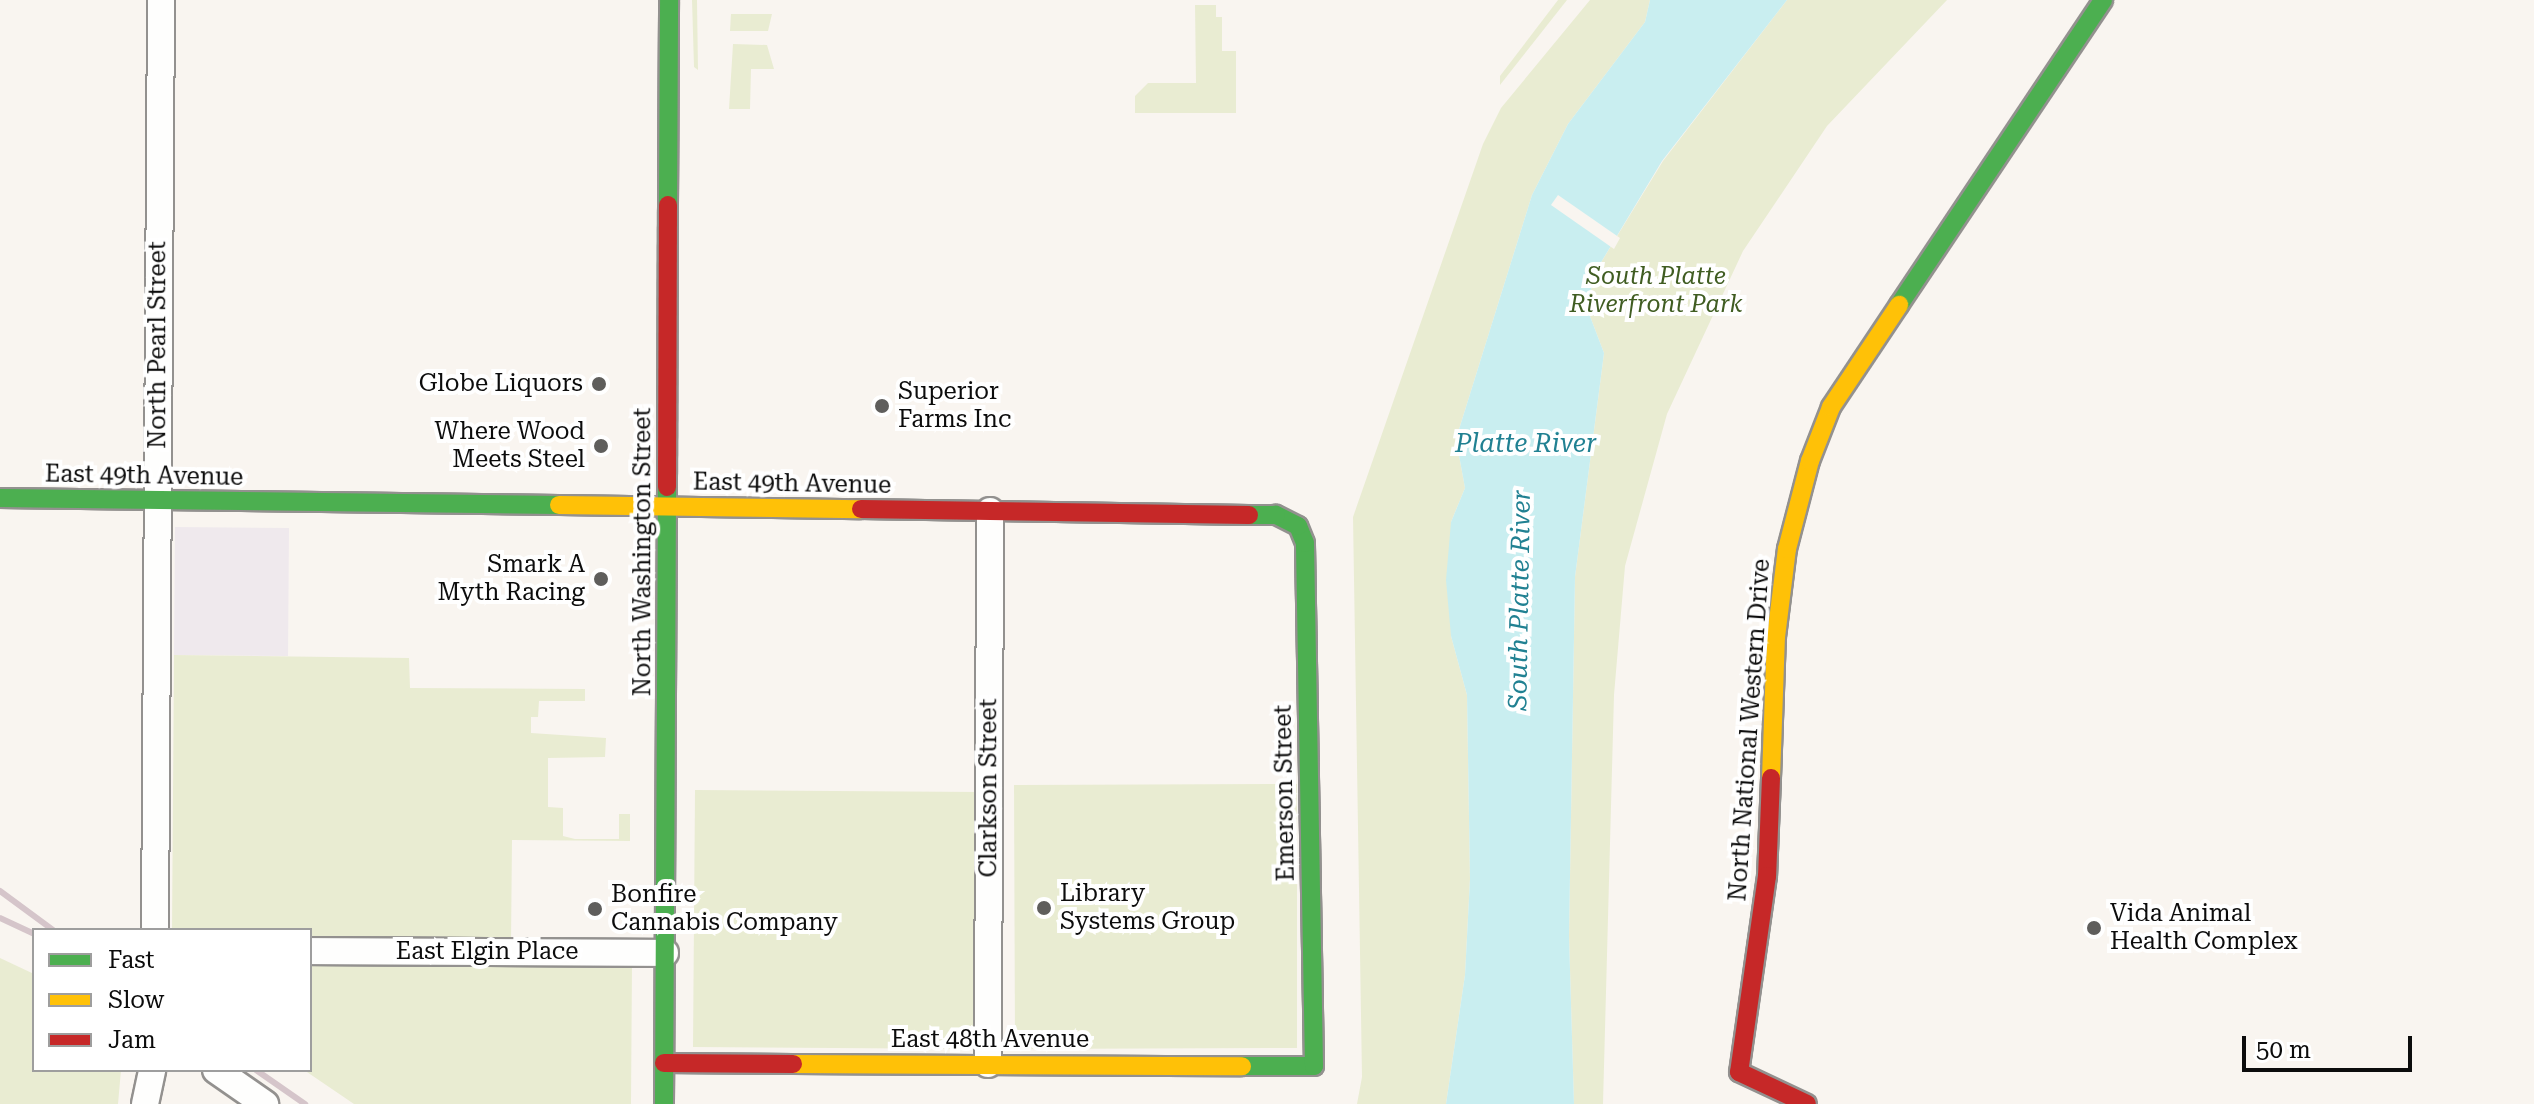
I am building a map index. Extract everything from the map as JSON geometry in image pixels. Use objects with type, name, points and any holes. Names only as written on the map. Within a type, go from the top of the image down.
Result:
[{"type":"street","name":"North Pearl Street","points":[[155,928],[161,0]]},
{"type":"street","name":"North Washington Street","points":[[664,1104],[669,0]]},
{"type":"street","name":"North National Western Drive","points":[[1807,1104],[1739,1072],[1767,876],[1776,637],[1787,549],[1810,461],[1847,381],[2103,0]]},
{"type":"street","name":"East 49th Avenue","points":[[0,498],[1276,515],[1294,522]]},
{"type":"street","name":"Clarkson Street","points":[[988,1064],[990,511]]},
{"type":"street","name":"Emerson Street","points":[[1294,522],[1305,543],[1314,1066]]},
{"type":"street","name":"East Elgin Place","points":[[312,951],[665,953]]},
{"type":"street","name":"East 48th Avenue","points":[[664,1063],[1314,1066]]},
{"type":"street","points":[[145,1104],[152,1072]]},
{"type":"street","points":[[219,1072],[265,1104]]},
{"type":"shaded area","points":[[175,527],[289,528],[288,656],[174,655]]},
{"type":"green space","points":[[692,0],[697,0],[698,70],[694,67]]},
{"type":"green space","points":[[1558,0],[1567,0],[1500,85],[1500,76]]},
{"type":"green space","points":[[1590,0],[1650,0],[1645,22],[1568,124],[1532,195],[1456,439],[1465,488],[1451,522],[1451,636],[1467,695],[1470,879],[1465,975],[1446,1104],[1357,1104],[1362,1077],[1353,517],[1483,144],[1501,108]]},
{"type":"green space","name":"South Platte Riverfront Park","points":[[1787,0],[1947,0],[1827,126],[1743,251],[1667,414],[1625,566],[1614,695],[1603,1104],[1574,1104],[1569,936],[1575,577],[1604,353],[1588,311],[1590,292],[1600,264],[1663,161]]},
{"type":"green space","points":[[1195,5],[1216,5],[1216,17],[1222,17],[1222,51],[1236,51],[1236,113],[1135,113],[1135,96],[1148,83],[1196,83]]},
{"type":"green space","points":[[731,14],[772,14],[768,31],[730,31]]},
{"type":"green space","points":[[733,44],[767,45],[774,69],[751,69],[750,109],[729,109]]},
{"type":"green space","points":[[174,655],[409,658],[410,688],[585,689],[585,701],[539,701],[538,717],[531,717],[531,733],[606,738],[605,757],[548,758],[548,807],[563,808],[563,836],[575,839],[619,839],[619,814],[630,814],[630,841],[512,840],[511,943],[312,941],[312,928],[172,928]]},
{"type":"green space","points":[[1297,784],[1297,1048],[1015,1049],[1014,785]]},
{"type":"green space","points":[[695,790],[979,792],[978,1049],[693,1047]]},
{"type":"green space","points":[[0,958],[32,973],[32,1072],[121,1072],[118,1104],[0,1104]]},
{"type":"green space","points":[[632,964],[631,1104],[354,1104],[307,1072],[312,1072],[312,965]]},
{"type":"water","name":"Platte River","points":[[1650,0],[1787,0],[1662,161],[1600,264],[1590,292],[1588,311],[1604,353],[1575,577],[1569,936],[1574,1104],[1446,1104],[1465,975],[1470,879],[1467,695],[1451,636],[1446,580],[1451,522],[1465,488],[1456,439],[1532,195],[1568,124],[1645,22]]},
{"type":"pier","points":[[1558,195],[1620,238],[1614,249],[1551,205]]},
{"type":"railway","points":[[0,891],[50,928]]},
{"type":"railway","points":[[0,918],[32,933]]},
{"type":"railway","points":[[259,1072],[305,1104]]},
{"type":"traffic: fast","points":[[668,205],[669,0]]},
{"type":"traffic: fast","points":[[1899,305],[2103,0]]},
{"type":"traffic: fast","points":[[664,1104],[667,487]]},
{"type":"traffic: fast","points":[[0,498],[559,505]]},
{"type":"traffic: fast","points":[[1242,1066],[1314,1066],[1305,543],[1298,526],[1276,515],[1249,515]]},
{"type":"traffic: slow","points":[[1771,778],[1776,637],[1787,549],[1810,461],[1831,407],[1899,305]]},
{"type":"traffic: slow","points":[[559,505],[861,509]]},
{"type":"traffic: slow","points":[[793,1064],[1242,1066]]},
{"type":"traffic: jam","points":[[667,487],[668,205]]},
{"type":"traffic: jam","points":[[861,509],[1249,515]]},
{"type":"traffic: jam","points":[[1771,778],[1767,876],[1739,1072],[1807,1104]]},
{"type":"traffic: jam","points":[[664,1063],[793,1064]]},
{"type":"place","name":"Globe Liquors","points":[[599,384]]},
{"type":"place","name":"Superior Farms Inc","points":[[882,406]]},
{"type":"place","name":"Where Wood Meets Steel","points":[[601,446]]},
{"type":"place","name":"Smark A Myth Racing","points":[[601,579]]},
{"type":"place","name":"Library Systems Group","points":[[1044,908]]},
{"type":"place","name":"Bonfire Cannabis Company","points":[[595,909]]},
{"type":"place","name":"Vida Animal Health Complex","points":[[2094,928]]},
{"type":"water label","name":"South Platte River","points":[[1520,600]]}]
